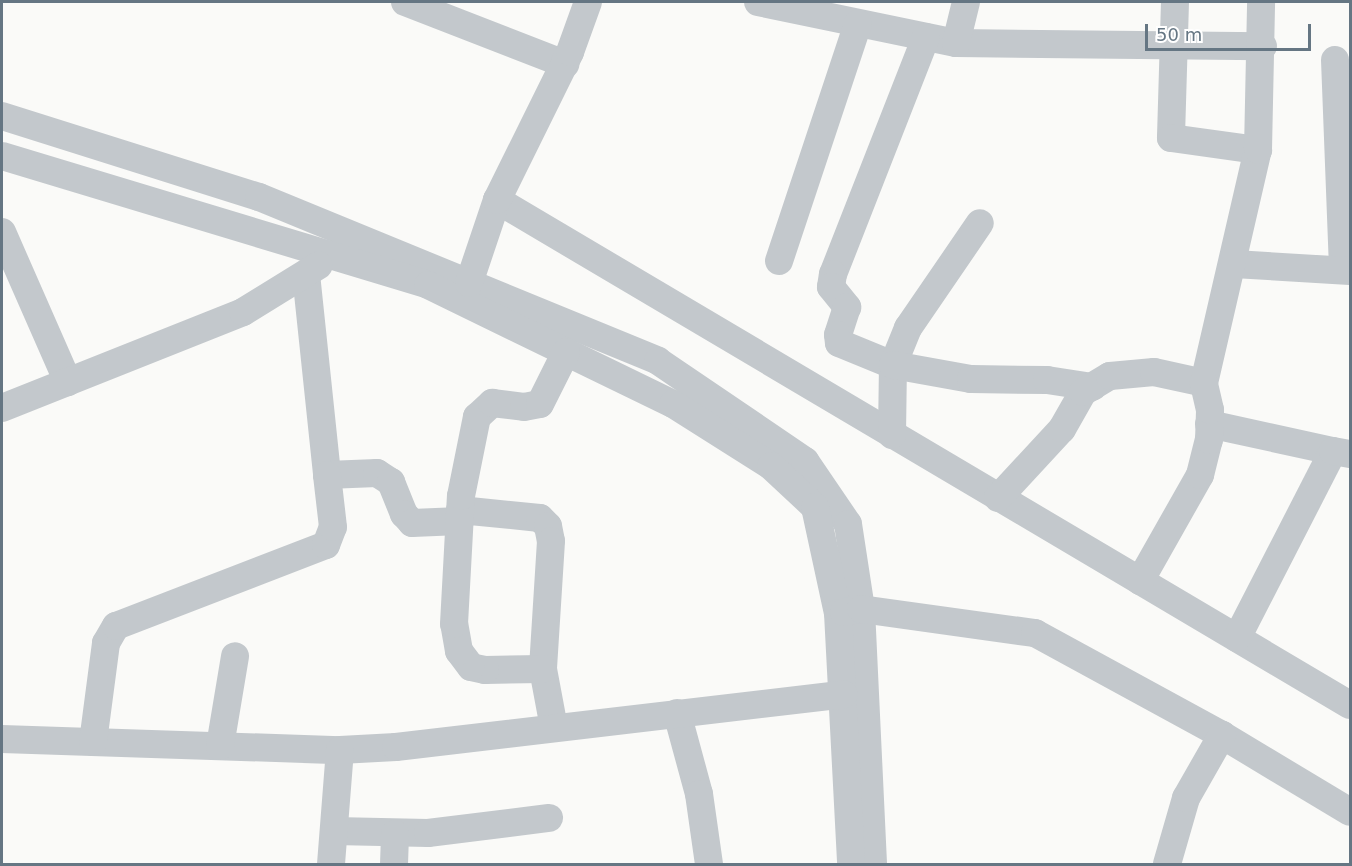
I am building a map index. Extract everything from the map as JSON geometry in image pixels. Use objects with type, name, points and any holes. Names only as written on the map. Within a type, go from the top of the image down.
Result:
[{"type":"street","points":[[405,2],[565,64]]},
{"type":"street","points":[[469,283],[497,200],[565,64],[588,2]]},
{"type":"street","points":[[758,2],[956,44],[1263,46]]},
{"type":"street","points":[[956,44],[966,2]]},
{"type":"street","points":[[1175,2],[1176,47],[1171,138],[1258,150]]},
{"type":"street","points":[[1140,581],[1200,475],[1209,424],[1204,383],[1234,264],[1258,150],[1263,46],[1261,2]]},
{"type":"street","points":[[779,261],[858,24]]},
{"type":"street","points":[[926,38],[831,282],[833,292],[847,307],[838,335],[839,343],[893,365],[971,379],[1047,380],[1092,387]]},
{"type":"street","points":[[1234,264],[1347,270],[1335,60]]},
{"type":"street","points":[[2,116],[259,197],[658,361],[805,461],[848,524],[849,611],[844,694],[851,864]]},
{"type":"street","points":[[2,156],[330,258],[428,285],[673,404],[771,466],[815,507],[849,611],[873,864]]},
{"type":"street","points":[[497,200],[1350,705]]},
{"type":"street","points":[[892,435],[893,365],[908,328],[980,223]]},
{"type":"street","points":[[2,232],[68,382]]},
{"type":"street","points":[[2,408],[243,312],[330,258]]},
{"type":"street","points":[[93,742],[106,643],[116,626],[326,545],[333,527],[306,274]]},
{"type":"street","points":[[543,669],[485,670],[465,662],[454,624],[460,515],[477,417],[492,403],[524,407],[540,404],[550,391],[566,352]]},
{"type":"street","points":[[998,498],[1062,429],[1083,392],[1110,376],[1154,372],[1204,383]]},
{"type":"street","points":[[1209,424],[1342,453],[1237,638]]},
{"type":"street","points":[[327,475],[377,473],[392,482],[404,514],[412,523],[460,515],[540,518],[548,526],[551,541],[543,669],[554,728]]},
{"type":"street","points":[[849,611],[1035,633],[1222,735],[1350,812]]},
{"type":"street","points":[[220,746],[235,656]]},
{"type":"street","points":[[2,739],[340,750],[844,694]]},
{"type":"street","points":[[677,713],[699,794],[709,864]]},
{"type":"street","points":[[1167,864],[1186,798],[1222,735]]},
{"type":"street","points":[[331,864],[340,750]]},
{"type":"street","points":[[334,831],[395,834],[474,829],[549,818]]},
{"type":"street","points":[[394,864],[395,834]]}]
